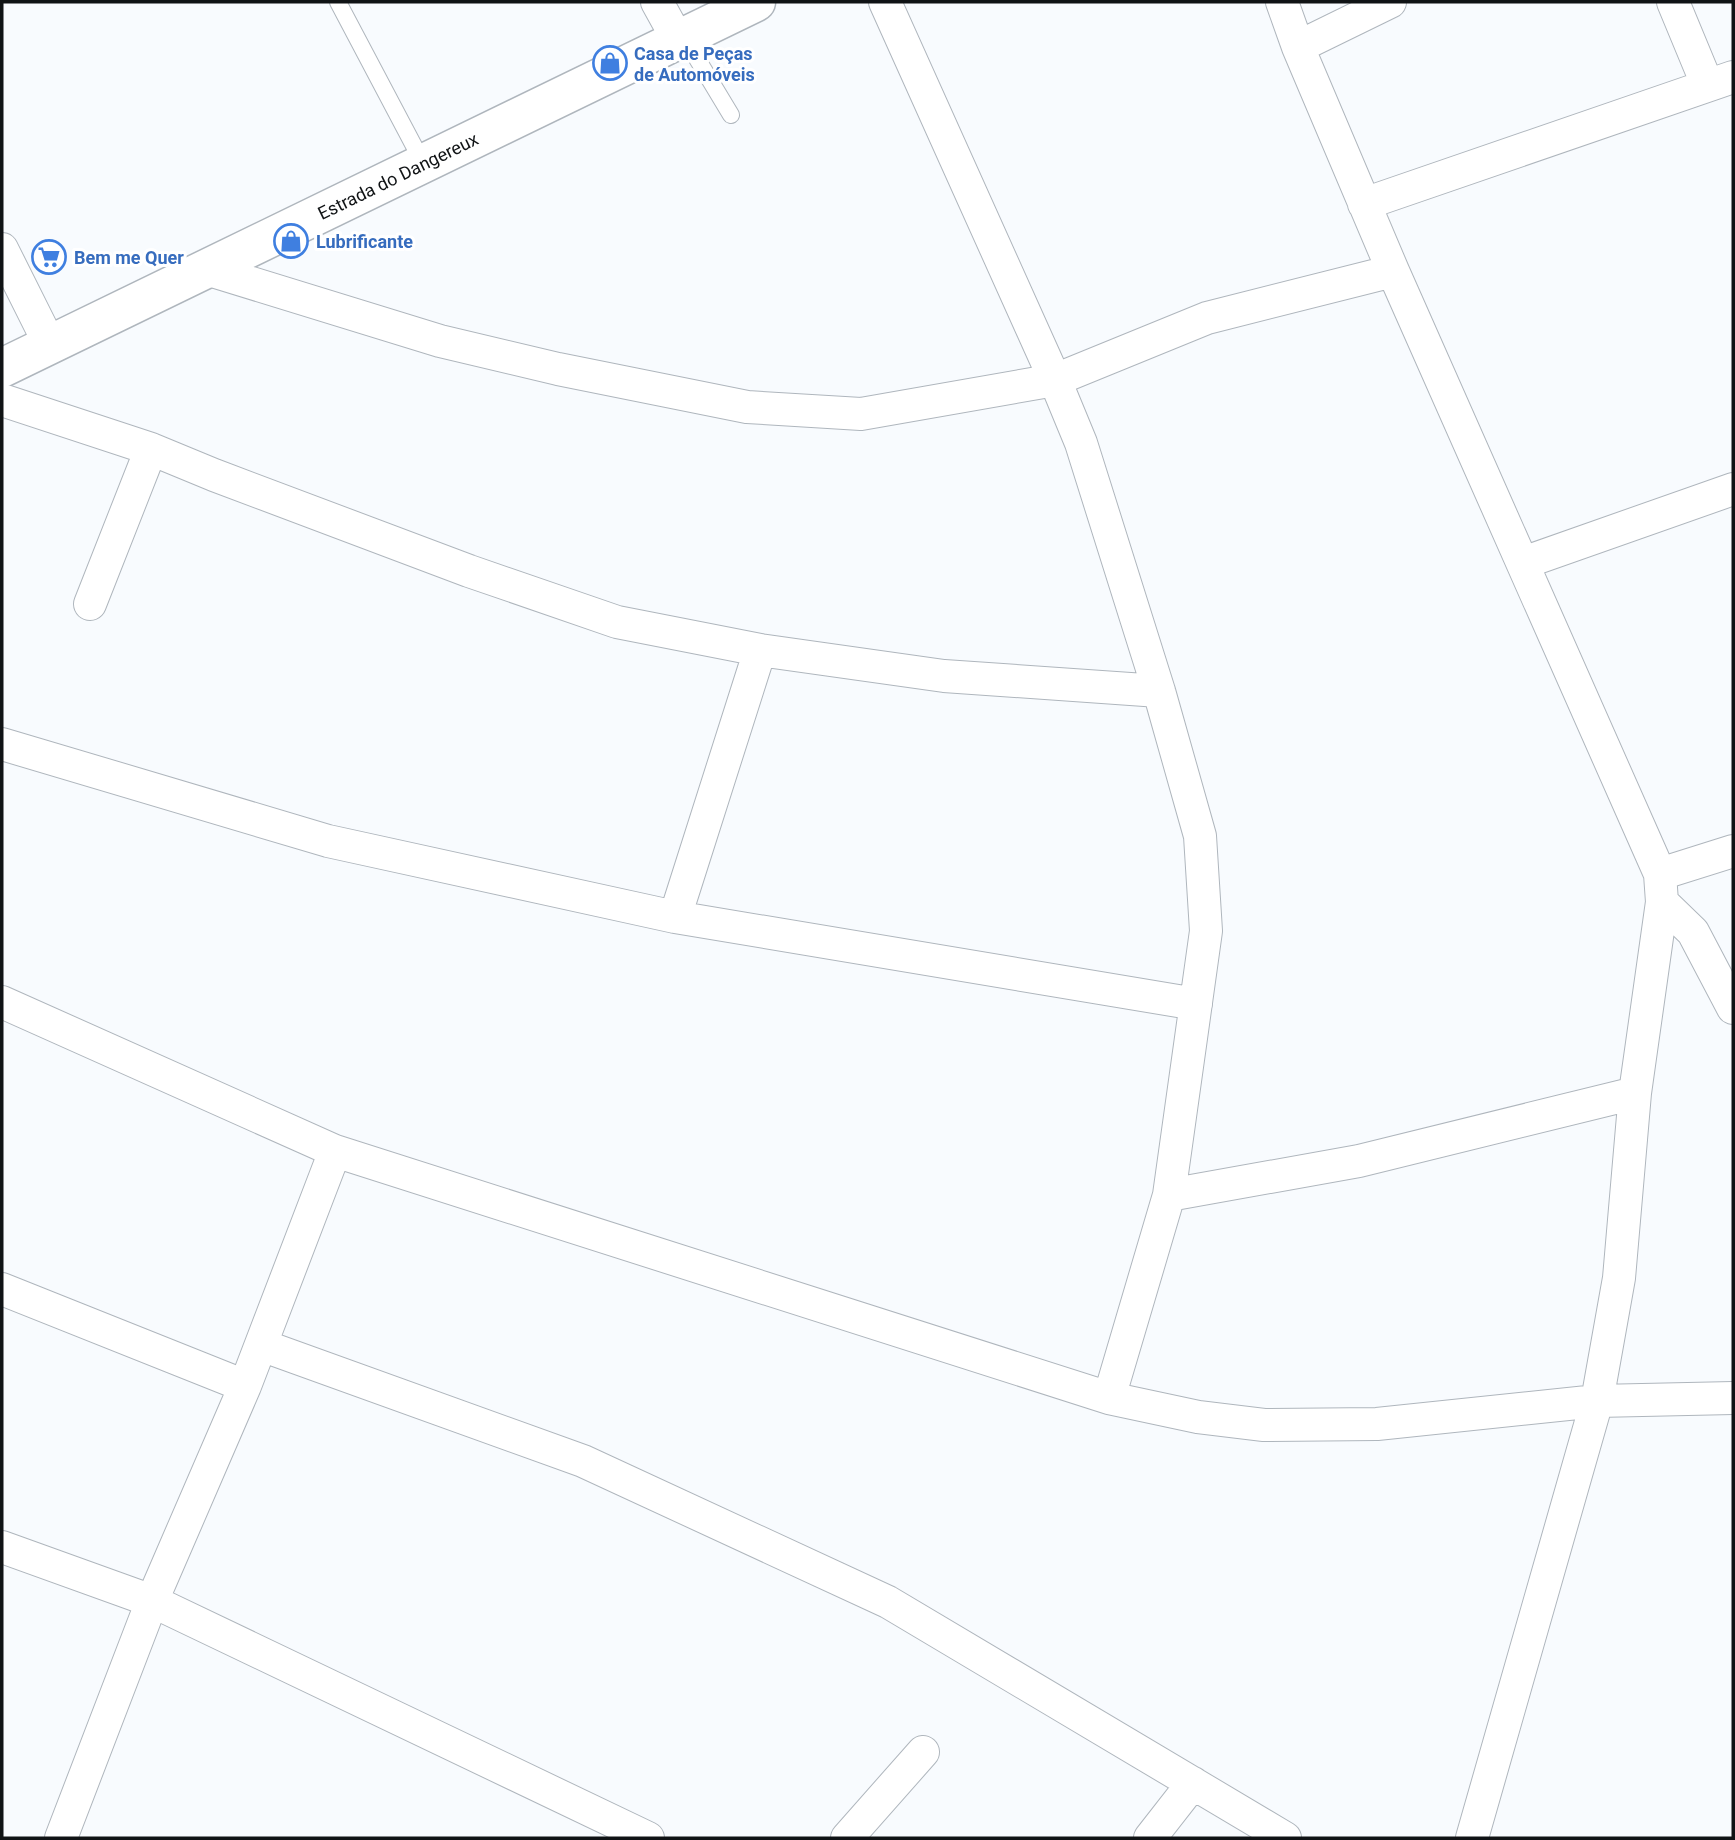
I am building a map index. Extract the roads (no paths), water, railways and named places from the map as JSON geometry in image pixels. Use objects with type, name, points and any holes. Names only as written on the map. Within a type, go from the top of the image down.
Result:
[{"type":"main road","name":"Estrada do Dangereux","points":[[2,368],[756,2]]},
{"type":"street","points":[[657,2],[681,38]]},
{"type":"street","points":[[885,2],[1055,380],[1080,443],[1159,691],[1200,836],[1206,931],[1169,1195],[1108,1398]]},
{"type":"street","points":[[1282,2],[1298,47],[1364,204],[1523,563],[1661,888],[1693,932],[1733,1008]]},
{"type":"street","points":[[1298,47],[1390,2]]},
{"type":"street","points":[[1364,204],[1720,80],[1673,2]]},
{"type":"street","points":[[2,249],[50,345]]},
{"type":"street","points":[[206,269],[440,341],[558,369],[747,407],[861,414],[1055,380],[1207,318],[1393,271]]},
{"type":"street","points":[[2,400],[151,449],[469,571],[617,622],[760,650],[944,676],[1159,691]]},
{"type":"street","points":[[90,604],[151,449]]},
{"type":"street","points":[[1523,563],[1733,489]]},
{"type":"street","points":[[675,917],[760,650]]},
{"type":"street","points":[[2,744],[328,842],[675,917],[1196,1004]]},
{"type":"street","points":[[1661,888],[1733,851]]},
{"type":"street","points":[[1472,1838],[1597,1401],[1619,1278],[1635,1093],[1661,888]]},
{"type":"street","points":[[2,1002],[335,1152],[1108,1398],[1198,1417],[1264,1425],[1377,1424],[1597,1401],[1733,1398]]},
{"type":"street","points":[[1169,1195],[1359,1161],[1635,1093]]},
{"type":"street","points":[[61,1838],[152,1601],[245,1386],[335,1152]]},
{"type":"street","points":[[2,1289],[245,1386]]},
{"type":"street","points":[[261,1345],[583,1461],[888,1602],[1285,1838]]},
{"type":"street","points":[[2,1547],[152,1601],[648,1838]]},
{"type":"street","points":[[847,1838],[923,1752]]},
{"type":"street","points":[[1150,1838],[1193,1783]]},
{"type":"lane","points":[[338,2],[424,163]]},
{"type":"lane","points":[[681,38],[731,115]]},
{"type":"place","name":"Casa de Peças de Automóveis","points":[[610,63]]},
{"type":"place","name":"Lubrificante","points":[[291,241]]},
{"type":"place","name":"Bem me Quer","points":[[49,257]]}]
